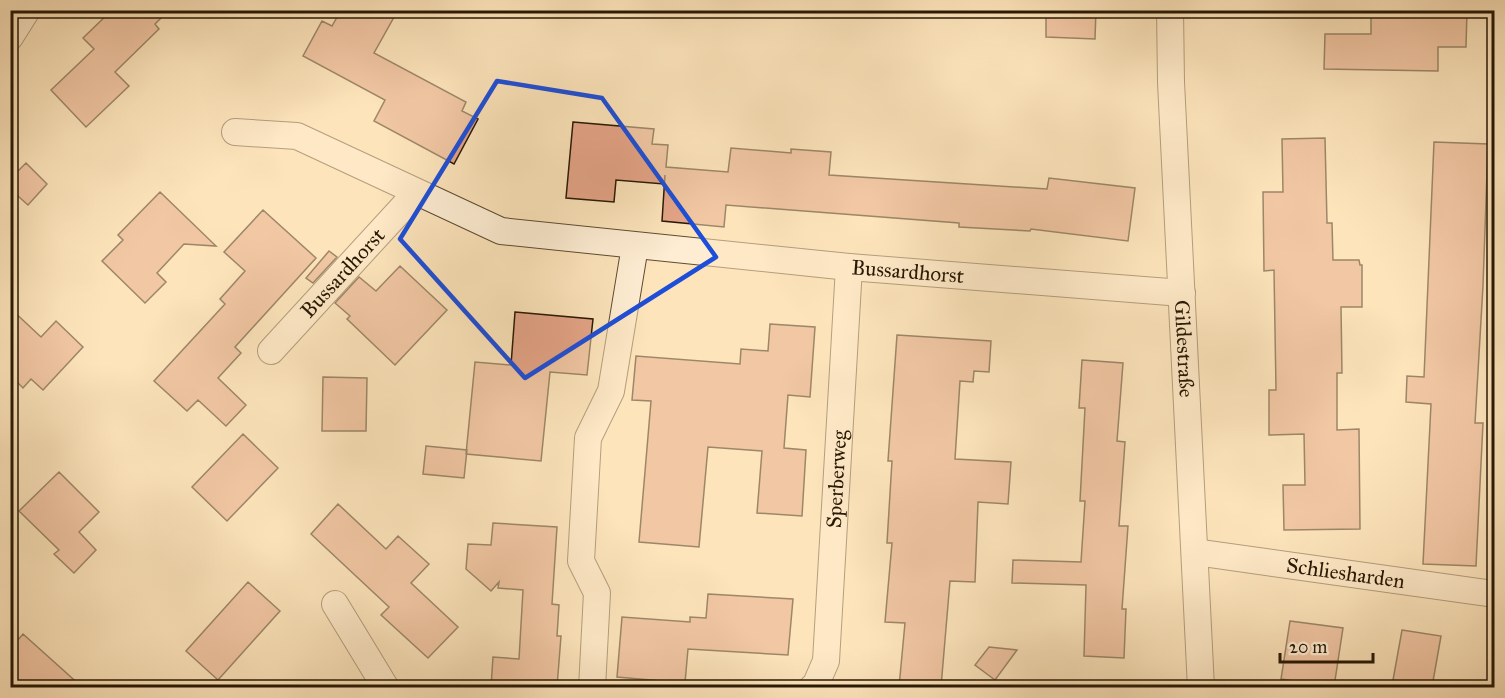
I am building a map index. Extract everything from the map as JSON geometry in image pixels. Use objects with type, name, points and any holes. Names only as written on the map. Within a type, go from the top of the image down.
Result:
[{"type":"street","points":[[10,38],[27,10]]},
{"type":"street","name":"Gildestraße","points":[[1170,10],[1171,82],[1201,687]]},
{"type":"street","name":"Bussardhorst","points":[[235,132],[297,136],[501,231],[849,267],[1182,293]]},
{"type":"street","name":"Bussardhorst","points":[[271,351],[416,193]]},
{"type":"street","points":[[592,687],[597,593],[581,561],[588,438],[611,391],[635,246]]},
{"type":"street","name":"Sperberweg","points":[[812,687],[816,684],[826,661],[849,267]]},
{"type":"street","name":"Schliesharden","points":[[1195,552],[1494,594]]},
{"type":"street","points":[[335,604],[386,687]]},
{"type":"highlighted area","points":[[497,81],[602,98],[716,257],[525,378],[400,239]]},
{"type":"building","points":[[112,10],[169,10],[155,24],[159,29],[115,72],[129,86],[86,127],[51,90],[94,49],[83,38]]},
{"type":"building","points":[[341,10],[398,10],[374,53],[466,102],[462,111],[478,119],[454,164],[374,121],[385,100],[303,56],[322,21],[332,26]]},
{"type":"building","points":[[1046,10],[1096,10],[1095,39],[1046,37]]},
{"type":"building","points":[[1371,10],[1467,10],[1466,47],[1438,47],[1438,71],[1324,69],[1325,34],[1371,34]]},
{"type":"building","points":[[573,122],[654,129],[652,144],[668,145],[666,167],[728,172],[731,148],[791,153],[791,149],[831,152],[829,175],[1047,189],[1049,178],[1135,188],[1128,241],[1031,229],[1030,231],[959,227],[959,223],[726,205],[724,227],[662,221],[665,175],[664,184],[616,180],[614,202],[566,198]]},
{"type":"building","points":[[1325,138],[1327,223],[1332,223],[1333,260],[1359,260],[1362,265],[1362,307],[1341,307],[1342,373],[1337,373],[1337,430],[1359,429],[1360,529],[1284,530],[1283,485],[1305,485],[1304,434],[1269,435],[1269,390],[1276,390],[1274,270],[1264,271],[1263,192],[1283,192],[1282,139]]},
{"type":"building","points":[[1434,142],[1488,144],[1475,423],[1483,423],[1476,566],[1423,564],[1431,404],[1406,402],[1407,376],[1424,377]]},
{"type":"building","points":[[26,163],[47,184],[28,205],[10,189],[10,179]]},
{"type":"building","points":[[160,192],[216,246],[184,244],[157,273],[166,282],[145,303],[102,261],[123,240],[118,235]]},
{"type":"building","points":[[263,210],[316,258],[235,347],[241,353],[218,378],[246,405],[226,426],[198,400],[187,411],[154,381],[225,304],[220,299],[245,271],[224,252]]},
{"type":"building","points":[[329,251],[337,257],[313,283],[306,278]]},
{"type":"building","points":[[400,266],[447,310],[395,365],[347,319],[350,316],[335,303],[359,277],[376,291]]},
{"type":"building","points":[[10,308],[41,337],[56,321],[83,347],[43,390],[31,379],[23,388],[10,375]]},
{"type":"building","points":[[515,312],[593,319],[587,375],[550,372],[541,461],[466,454],[475,362],[511,365]]},
{"type":"building","points":[[770,324],[815,327],[810,397],[788,395],[784,448],[806,450],[802,516],[757,513],[762,451],[708,447],[699,547],[639,542],[651,401],[632,400],[636,356],[740,364],[741,349],[768,351]]},
{"type":"building","points":[[897,335],[991,341],[989,372],[974,371],[973,382],[960,381],[955,459],[1011,462],[1008,504],[978,502],[975,582],[950,581],[941,687],[899,687],[905,623],[885,622],[892,543],[887,543],[892,461],[888,461]]},
{"type":"building","points":[[1082,360],[1123,363],[1117,441],[1125,442],[1119,526],[1128,526],[1122,609],[1126,609],[1124,658],[1084,656],[1086,585],[1012,583],[1013,560],[1081,562],[1085,501],[1080,501],[1085,408],[1079,408]]},
{"type":"building","points":[[323,377],[367,378],[366,431],[322,431]]},
{"type":"building","points":[[243,434],[278,468],[227,521],[192,487]]},
{"type":"building","points":[[426,446],[467,450],[464,478],[423,474]]},
{"type":"building","points":[[59,472],[99,512],[79,532],[96,550],[74,573],[54,554],[59,550],[19,511]]},
{"type":"building","points":[[338,504],[386,549],[398,536],[429,564],[411,583],[458,627],[428,658],[381,615],[389,607],[311,534]]},
{"type":"building","points":[[493,523],[557,527],[552,604],[559,605],[557,636],[561,636],[557,687],[491,687],[493,657],[519,659],[523,590],[498,588],[499,582],[491,591],[466,569],[468,544],[491,545]]},
{"type":"building","points":[[248,582],[280,611],[218,680],[186,651]]},
{"type":"building","points":[[708,594],[793,599],[788,655],[688,649],[685,683],[617,677],[622,617],[690,622],[690,617],[706,618]]},
{"type":"building","points":[[1290,621],[1343,628],[1334,687],[1281,679]]},
{"type":"building","points":[[1402,630],[1441,636],[1432,687],[1393,680]]},
{"type":"building","points":[[23,634],[82,687],[10,687],[10,649]]},
{"type":"building","points":[[989,647],[1017,650],[995,680],[975,665]]}]
